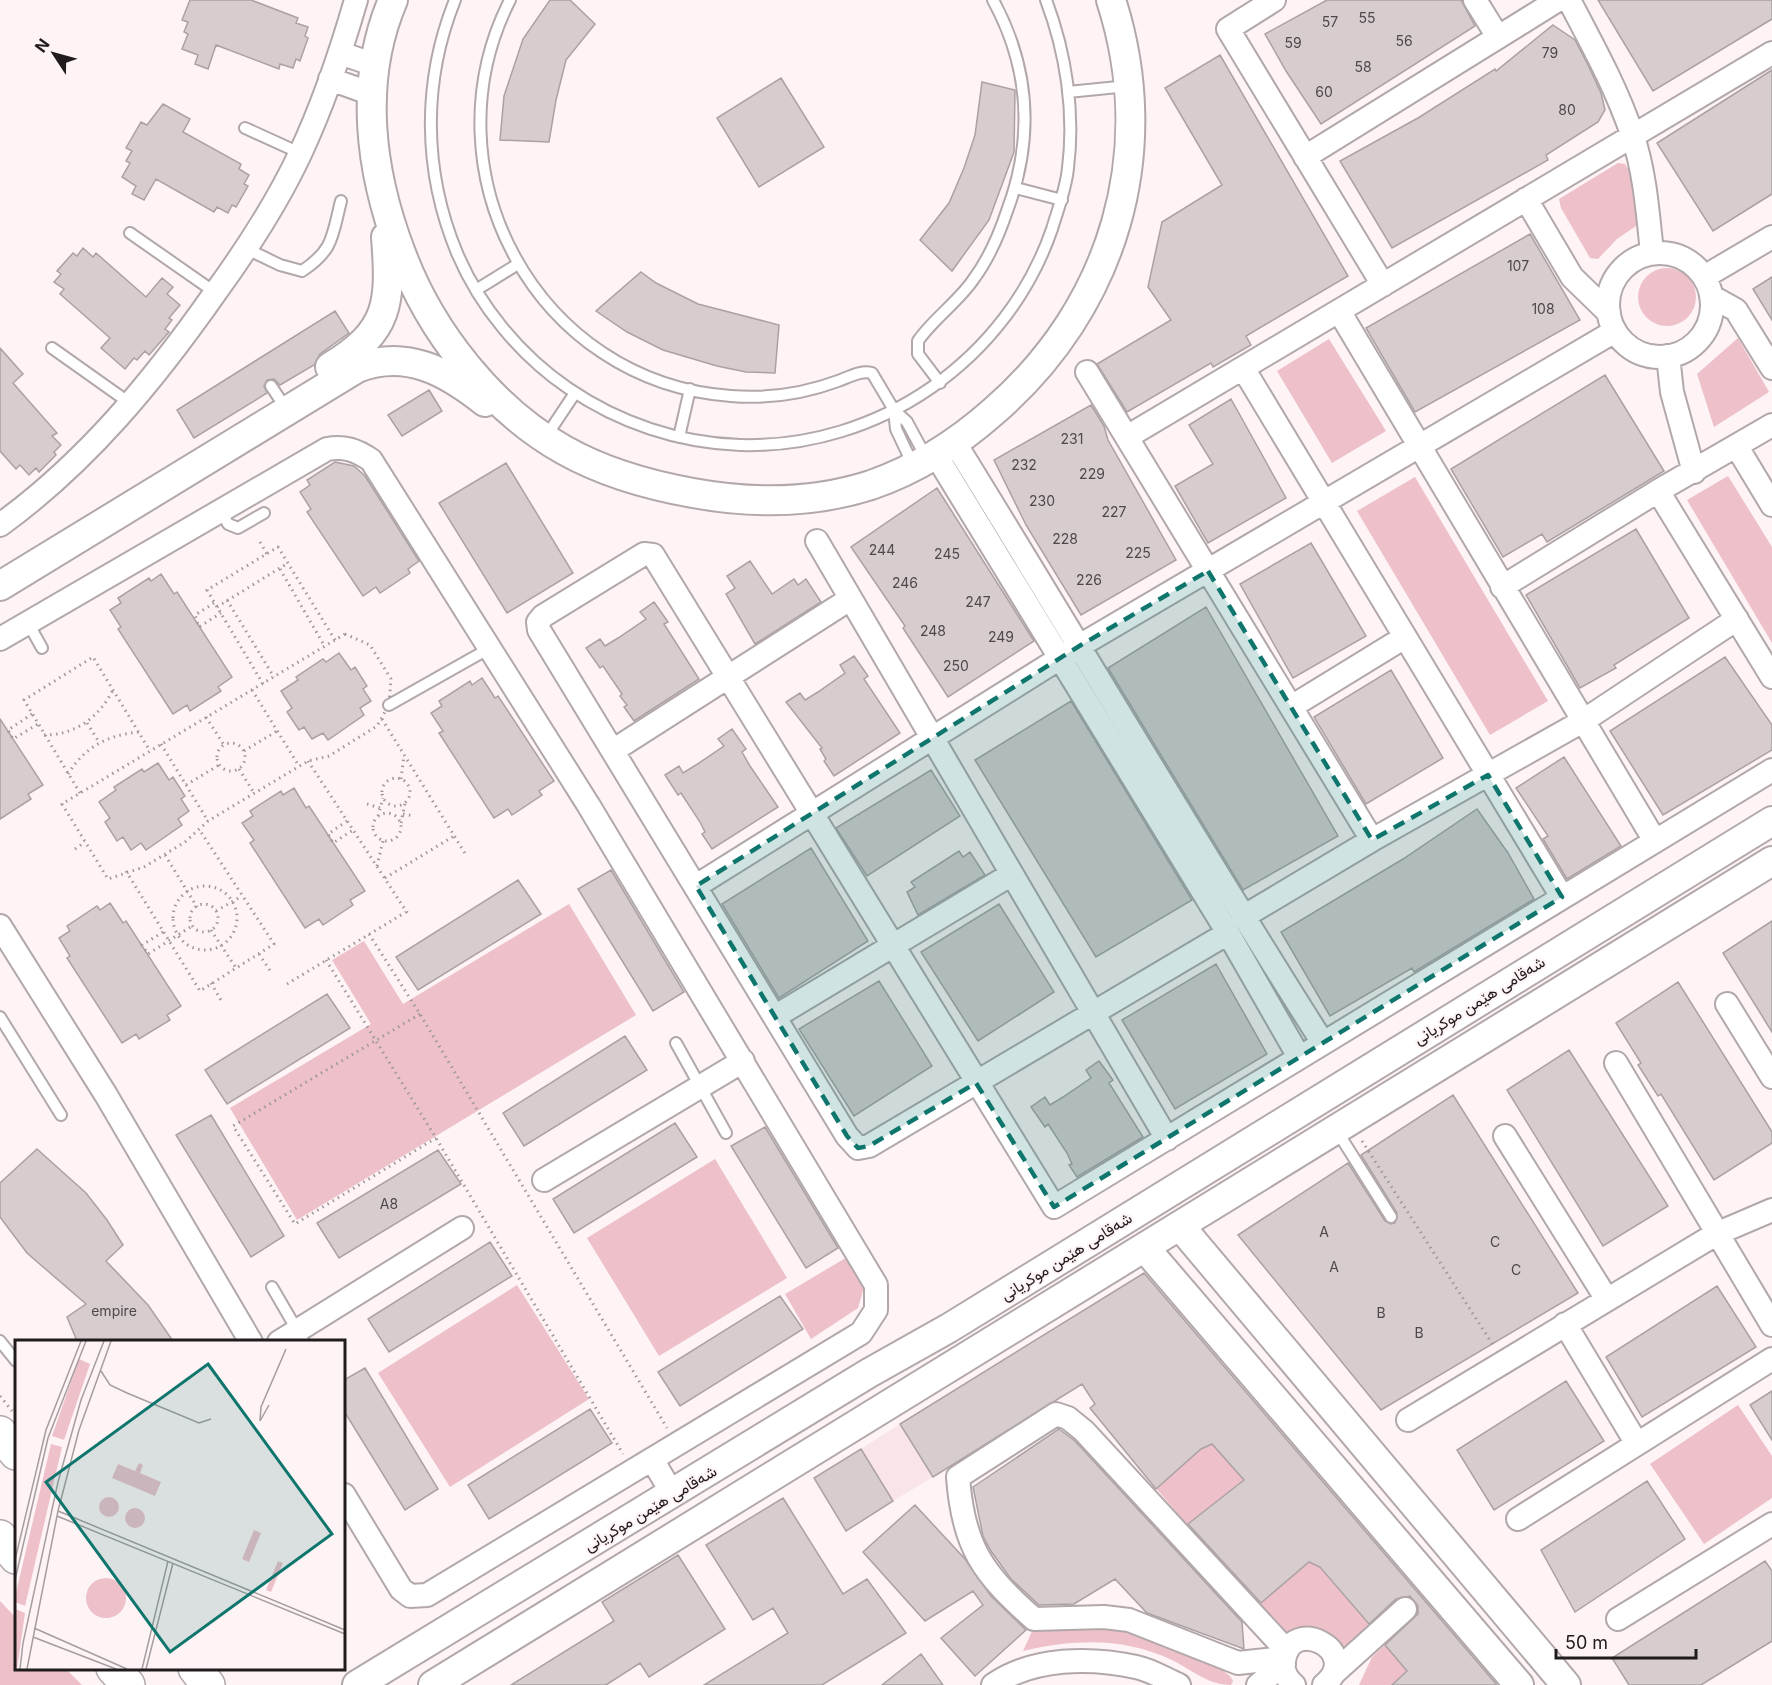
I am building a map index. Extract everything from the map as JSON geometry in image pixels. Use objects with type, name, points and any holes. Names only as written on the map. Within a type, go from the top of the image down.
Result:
[{"type":"highway","points":[[0,1433],[15,1452]]},
{"type":"highway","points":[[0,1537],[15,1556]]},
{"type":"highway","points":[[115,1670],[128,1685]]},
{"type":"highway","points":[[197,1670],[208,1685]]},
{"type":"street","points":[[0,525],[27,505],[131,404],[172,356],[247,249],[300,153],[340,53],[356,0]]},
{"type":"street","points":[[0,567],[275,392],[354,351],[369,336],[381,318],[389,280],[384,205],[373,144],[372,94],[375,65],[393,0]]},
{"type":"street","points":[[0,586],[357,368],[369,363],[408,360],[432,368],[463,386],[505,418],[590,463],[618,474],[681,491],[739,500],[791,501],[826,496],[871,485],[933,456],[1015,393],[1034,374],[1068,331],[1095,283],[1115,228],[1124,190],[1129,141],[1126,59],[1111,0]]},
{"type":"street","points":[[1274,0],[1228,29],[1383,285]]},
{"type":"street","points":[[1475,0],[1498,37]]},
{"type":"street","points":[[1305,157],[1558,0]]},
{"type":"street","points":[[1569,0],[1603,63],[1633,136],[1652,253]]},
{"type":"street","points":[[340,53],[375,65]]},
{"type":"street","points":[[1127,437],[1772,53]]},
{"type":"street","points":[[330,79],[372,94]]},
{"type":"street","points":[[1526,199],[1572,277],[1612,322],[1625,344],[1638,352],[1653,356],[1668,356],[1683,351],[1697,341],[1706,328],[1711,312],[1708,287]]},
{"type":"street","points":[[384,205],[404,261],[449,342],[492,393],[543,437]]},
{"type":"street","points":[[1708,287],[1772,237]]},
{"type":"street","points":[[1612,322],[1609,296],[1614,281],[1624,268],[1637,258],[1652,253],[1667,253],[1682,258],[1694,266],[1708,287],[1736,310],[1772,368]]},
{"type":"street","points":[[1339,311],[1419,449],[1655,841]]},
{"type":"street","points":[[696,886],[1061,657],[1419,449],[1612,322]]},
{"type":"street","points":[[1668,356],[1672,392],[1694,472]]},
{"type":"street","points":[[1243,368],[1562,897]]},
{"type":"street","points":[[1087,372],[1372,840]]},
{"type":"street","points":[[1502,587],[1658,491],[1772,425]]},
{"type":"street","points":[[0,639],[327,449],[340,447],[361,453],[371,460],[490,648],[743,1061],[876,1285],[876,1310],[861,1333],[427,1595],[410,1596],[401,1589],[345,1497]]},
{"type":"street","points":[[1737,447],[1772,505]]},
{"type":"street","points":[[933,456],[976,498],[1081,645],[1178,813],[1299,1058]]},
{"type":"street","points":[[1658,491],[1772,677]]},
{"type":"street","points":[[976,498],[1061,657],[1235,925],[1323,1043]]},
{"type":"street","points":[[817,541],[1167,1139]]},
{"type":"street","points":[[1737,619],[1583,721],[1372,840],[1093,1013],[976,1083],[869,1146],[858,1148],[847,1136],[540,630],[538,622],[543,615],[644,554],[653,555],[976,1083],[1054,1208],[1772,770]]},
{"type":"street","points":[[614,750],[727,675],[850,599]]},
{"type":"street","points":[[1291,707],[1405,637]]},
{"type":"street","name":"شەقامی هێمن موکریانی","points":[[357,1685],[916,1347],[1772,821]]},
{"type":"street","points":[[1722,851],[1742,880]]},
{"type":"street","name":"شەقامی هێمن موکریانی","points":[[433,1685],[1180,1226],[1347,1131],[1772,861]]},
{"type":"street","points":[[776,1016],[1012,874]]},
{"type":"street","points":[[0,926],[106,1095],[250,1340]]},
{"type":"street","points":[[1727,1004],[1772,1077]]},
{"type":"street","points":[[544,1180],[743,1061]]},
{"type":"street","points":[[1616,1063],[1772,1326]]},
{"type":"street","points":[[1505,1136],[1606,1298]]},
{"type":"street","points":[[1408,1420],[1606,1298],[1716,1234],[1772,1210]]},
{"type":"street","points":[[1180,1226],[1566,1685]]},
{"type":"street","points":[[294,1338],[462,1228]]},
{"type":"street","points":[[1144,1248],[1518,1685]]},
{"type":"street","points":[[1565,1324],[1637,1444]]},
{"type":"street","points":[[916,1347],[932,1377]]},
{"type":"street","points":[[1518,1519],[1772,1359]]},
{"type":"street","points":[[1285,1658],[1238,1663],[1129,1620],[1104,1617],[1034,1619],[1003,1592],[973,1552],[962,1507],[958,1477],[1056,1414],[1068,1418],[1084,1431],[1285,1658],[1285,1675],[1294,1685]]},
{"type":"street","points":[[643,1465],[673,1495]]},
{"type":"street","points":[[1618,1619],[1772,1524]]},
{"type":"street","points":[[1329,1679],[1405,1609]]},
{"type":"street","points":[[437,1636],[459,1669]]},
{"type":"street","points":[[1258,1685],[1299,1640],[1315,1639],[1323,1642],[1334,1655],[1329,1679]]},
{"type":"street","points":[[993,1685],[1044,1665],[1091,1660],[1138,1668],[1179,1685]]},
{"type":"lane","points":[[455,0],[439,46],[434,70],[431,144],[434,175],[447,225],[476,290],[512,339],[575,393],[637,424],[679,437],[727,444],[788,443],[845,430],[894,410],[940,383],[993,334],[1015,304],[1032,277],[1045,247],[1062,200],[1068,168],[1068,92],[1061,49],[1046,0]]},
{"type":"lane","points":[[510,0],[490,49],[479,118],[486,184],[494,212],[518,264],[553,310],[596,348],[646,375],[690,389],[730,396],[783,396],[809,392],[867,372],[876,377],[894,410],[907,422],[933,456]]},
{"type":"lane","points":[[940,383],[918,354],[918,341],[974,279],[1001,229],[1016,188],[1022,160],[1026,129],[1024,81],[1010,32],[993,0]]},
{"type":"lane","points":[[1068,92],[1128,86]]},
{"type":"lane","points":[[245,128],[300,153]]},
{"type":"lane","points":[[1016,188],[1062,200]]},
{"type":"lane","points":[[247,249],[280,265],[302,271],[322,258],[331,240],[340,201]]},
{"type":"lane","points":[[130,232],[216,293]]},
{"type":"lane","points":[[476,290],[518,264]]},
{"type":"lane","points":[[52,348],[131,404]]},
{"type":"lane","points":[[679,437],[690,389]]},
{"type":"lane","points":[[543,437],[575,393]]},
{"type":"lane","points":[[894,410],[896,429],[933,456]]},
{"type":"lane","points":[[221,511],[228,524],[238,528],[264,513]]},
{"type":"lane","points":[[28,622],[42,648]]},
{"type":"lane","points":[[389,705],[490,648]]},
{"type":"lane","points":[[0,1017],[61,1115]]},
{"type":"lane","points":[[676,1043],[726,1133]]},
{"type":"lane","points":[[1347,1131],[1391,1217]]},
{"type":"lane","points":[[272,1287],[294,1338]]},
{"type":"lane","points":[[0,1341],[15,1360]]},
{"type":"path","points":[[260,542],[267,554]]},
{"type":"path","points":[[263,684],[207,590],[279,547],[335,640]]},
{"type":"path","points":[[221,613],[199,627],[195,615],[227,600],[288,563]]},
{"type":"path","points":[[280,569],[325,647]]},
{"type":"path","points":[[227,600],[274,677]]},
{"type":"path","points":[[345,634],[370,645],[383,663],[391,680],[389,705],[377,726],[329,756],[308,760],[208,821],[185,842],[144,867],[126,871],[108,879],[62,804],[325,647],[345,634]]},
{"type":"path","points":[[80,793],[24,700],[78,665],[93,657],[150,751]]},
{"type":"path","points":[[44,735],[66,732],[86,723],[103,706],[113,690]]},
{"type":"path","points":[[252,690],[299,766]]},
{"type":"path","points":[[32,714],[8,730],[13,739],[38,724]]},
{"type":"path","points":[[206,717],[224,745]]},
{"type":"path","points":[[382,718],[466,855]]},
{"type":"path","points":[[86,723],[99,742]]},
{"type":"path","points":[[244,751],[277,731]]},
{"type":"path","points":[[68,774],[77,761],[99,742],[118,735],[139,732]]},
{"type":"path","points":[[161,744],[208,821]]},
{"type":"path","points":[[236,744],[244,751],[244,763],[239,769],[228,771],[219,765],[217,754],[224,745],[236,744]]},
{"type":"path","points":[[401,779],[404,755]]},
{"type":"path","points":[[287,984],[407,913],[308,760]]},
{"type":"path","points":[[186,785],[219,765]]},
{"type":"path","points":[[239,769],[254,793]]},
{"type":"path","points":[[393,778],[401,779],[409,788],[409,796],[405,802],[396,837],[383,840],[374,833],[374,824],[383,798],[382,791],[386,783],[393,778]]},
{"type":"path","points":[[383,798],[392,805],[405,802]]},
{"type":"path","points":[[367,804],[380,808]]},
{"type":"path","points":[[377,818],[382,814],[393,815],[400,825]]},
{"type":"path","points":[[403,814],[414,816]]},
{"type":"path","points":[[347,821],[328,834],[333,843],[353,830]]},
{"type":"path","points":[[126,871],[200,991],[274,944],[199,829]]},
{"type":"path","points":[[385,879],[454,836]]},
{"type":"path","points":[[377,866],[383,840]]},
{"type":"path","points":[[75,849],[85,842]]},
{"type":"path","points":[[165,855],[197,906]]},
{"type":"path","points":[[198,887],[210,887],[222,892],[232,902],[236,913],[235,926],[230,937],[221,945],[199,949],[187,945],[177,934],[173,923],[174,910],[177,902],[188,892],[198,887]]},
{"type":"path","points":[[216,911],[242,896]]},
{"type":"path","points":[[207,905],[216,911],[217,922],[211,930],[200,931],[192,926],[190,916],[197,906],[207,905]]},
{"type":"path","points":[[163,932],[142,945],[148,954],[192,926]]},
{"type":"path","points":[[211,930],[236,968]]},
{"type":"path","points":[[369,934],[420,1014],[677,1444]]},
{"type":"path","points":[[259,954],[271,972]]},
{"type":"path","points":[[326,960],[643,1465]]},
{"type":"path","points":[[211,983],[222,1002]]},
{"type":"path","points":[[420,1014],[233,1126],[295,1224],[436,1138]]},
{"type":"path","points":[[1347,1131],[1504,1361]]},
{"type":"path","points":[[0,1396],[15,1416]]},
{"type":"highlighted area","points":[[1208,571],[1372,840],[1488,775],[1562,897],[1054,1207],[976,1083],[869,1146],[858,1148],[847,1136],[696,886],[1081,645]]},
{"type":"shaded area","points":[[1618,163],[1625,164],[1631,174],[1639,224],[1617,239],[1598,259],[1590,258],[1561,208],[1559,199]]},
{"type":"shaded area","points":[[1661,268],[1673,268],[1688,276],[1696,291],[1696,303],[1688,318],[1673,326],[1661,326],[1646,318],[1638,303],[1638,291],[1646,276]]},
{"type":"shaded area","points":[[1738,338],[1769,392],[1714,427],[1697,374]]},
{"type":"shaded area","points":[[1329,339],[1386,431],[1332,463],[1277,371]]},
{"type":"shaded area","points":[[1728,476],[1772,547],[1772,643],[1687,500]]},
{"type":"shaded area","points":[[1415,477],[1548,701],[1490,735],[1357,511]]},
{"type":"shaded area","points":[[569,904],[636,1015],[297,1220],[230,1108],[371,1024],[332,960],[364,941],[403,1004]]},
{"type":"shaded area","points":[[715,1159],[787,1278],[659,1356],[587,1238]]},
{"type":"shaded area","points":[[849,1256],[864,1287],[858,1308],[811,1339],[785,1294]]},
{"type":"shaded area","points":[[517,1285],[589,1399],[450,1487],[378,1373]]},
{"type":"shaded area","points":[[1738,1405],[1772,1456],[1772,1498],[1704,1544],[1650,1464]]},
{"type":"shaded area","points":[[900,1424],[933,1477],[893,1501],[861,1449]]},
{"type":"shaded area","points":[[1210,1441],[1244,1480],[1187,1525],[1156,1488]]},
{"type":"shaded area","points":[[1313,1559],[1371,1627],[1350,1647],[1283,1637],[1257,1606]]},
{"type":"shaded area","points":[[0,1601],[15,1617],[15,1670],[67,1670],[82,1685],[0,1685]]},
{"type":"shaded area","points":[[1034,1627],[1127,1628],[1216,1665],[1233,1681],[1231,1685],[1215,1682],[1154,1653],[1117,1644],[1099,1642],[1061,1644],[1023,1651]]},
{"type":"shaded area","points":[[1385,1645],[1407,1671],[1392,1685],[1359,1685],[1372,1657]]},
{"type":"building","points":[[190,0],[251,0],[298,18],[296,23],[308,27],[305,36],[308,38],[300,61],[296,59],[293,68],[280,64],[279,69],[216,45],[208,69],[195,64],[198,55],[182,49],[188,34],[184,32],[188,22],[182,20]]},
{"type":"building","points":[[550,0],[570,0],[595,24],[566,60],[549,142],[500,140],[504,96],[523,39]]},
{"type":"building","points":[[1327,0],[1461,0],[1475,26],[1321,124],[1265,34]]},
{"type":"building","points":[[1598,0],[1772,0],[1772,19],[1653,91]]},
{"type":"building","points":[[1553,25],[1575,40],[1601,93],[1605,110],[1598,122],[1546,155],[1548,160],[1392,248],[1340,161],[1418,118],[1495,69],[1496,71]]},
{"type":"building","points":[[1220,55],[1348,276],[1246,336],[1251,345],[1213,367],[1211,363],[1127,412],[1097,364],[1171,320],[1148,287],[1162,222],[1222,185],[1165,88]]},
{"type":"building","points":[[1772,70],[1772,194],[1713,231],[1657,143]]},
{"type":"building","points":[[781,78],[824,147],[759,187],[717,118]]},
{"type":"building","points":[[982,82],[1015,90],[1014,152],[989,220],[952,271],[920,240],[949,203],[964,168],[975,135]]},
{"type":"building","points":[[163,104],[190,119],[183,132],[241,164],[239,169],[249,175],[244,184],[248,186],[236,207],[232,205],[228,213],[217,207],[214,212],[156,179],[144,200],[132,194],[136,186],[122,177],[130,163],[126,161],[132,151],[126,148],[141,122],[147,125]]},
{"type":"building","points":[[1530,234],[1580,320],[1415,412],[1366,328]]},
{"type":"building","points":[[83,248],[93,257],[96,253],[146,297],[162,278],[173,287],[167,294],[180,305],[169,318],[172,320],[165,329],[169,332],[149,355],[145,351],[137,360],[134,358],[125,369],[101,348],[110,338],[60,294],[64,289],[54,282],[61,274],[57,271],[73,253],[77,256]]},
{"type":"building","points":[[641,272],[656,283],[698,304],[779,325],[775,373],[746,372],[663,350],[627,332],[596,311]]},
{"type":"building","points":[[1772,277],[1772,320],[1753,289]]},
{"type":"building","points":[[335,311],[349,333],[320,354],[314,365],[280,385],[274,379],[267,380],[264,386],[267,393],[194,438],[177,410]]},
{"type":"building","points":[[0,348],[23,374],[13,383],[57,433],[52,436],[61,445],[54,452],[56,455],[39,472],[36,468],[29,475],[20,465],[16,469],[0,451]]},
{"type":"building","points":[[1605,375],[1664,471],[1547,542],[1542,534],[1503,557],[1451,469]]},
{"type":"building","points":[[429,390],[442,411],[402,436],[388,415]]},
{"type":"building","points":[[1231,399],[1286,498],[1208,543],[1175,486],[1213,464],[1189,425]]},
{"type":"building","points":[[1091,405],[1104,426],[1108,440],[1176,560],[1081,615],[1026,525],[994,460]]},
{"type":"building","points":[[335,462],[354,466],[365,476],[419,561],[408,569],[410,573],[380,593],[376,587],[363,596],[307,512],[311,509],[300,492],[310,485],[307,480]]},
{"type":"building","points":[[506,463],[573,573],[507,613],[439,503]]},
{"type":"building","points":[[937,488],[1034,641],[948,697],[903,628],[905,626],[851,547]]},
{"type":"building","points":[[1636,529],[1689,618],[1614,665],[1616,668],[1580,688],[1526,595]]},
{"type":"building","points":[[1311,543],[1366,636],[1293,678],[1240,584]]},
{"type":"building","points":[[750,561],[772,594],[794,579],[798,585],[806,579],[821,602],[755,644],[726,594],[735,588],[727,576]]},
{"type":"building","points":[[161,574],[174,594],[177,592],[232,677],[218,687],[221,691],[190,711],[187,705],[173,714],[118,629],[121,627],[110,610],[121,603],[118,598],[149,578],[151,581]]},
{"type":"building","points":[[654,602],[668,622],[664,624],[699,679],[634,721],[624,707],[627,705],[620,696],[622,694],[603,666],[600,668],[586,648],[600,639],[605,646],[618,638],[646,619],[640,612]]},
{"type":"building","points":[[1206,607],[1338,836],[1243,890],[1108,668]]},
{"type":"building","points":[[339,653],[351,670],[355,667],[367,686],[363,689],[371,701],[360,708],[364,715],[328,740],[323,733],[312,739],[304,727],[299,730],[287,712],[292,708],[281,691],[298,680],[296,677],[323,659],[326,662]]},
{"type":"building","points":[[854,656],[868,676],[864,679],[900,733],[834,776],[824,761],[826,759],[820,749],[822,748],[786,702],[800,693],[805,700],[818,692],[845,673],[840,665]]},
{"type":"building","points":[[1725,657],[1772,725],[1772,750],[1663,815],[1610,731]]},
{"type":"building","points":[[1391,670],[1443,758],[1366,804],[1314,717]]},
{"type":"building","points":[[482,678],[495,698],[498,696],[554,781],[539,791],[542,795],[512,815],[508,809],[494,818],[439,733],[443,731],[431,713],[442,706],[439,701],[470,681],[472,685]]},
{"type":"building","points":[[1071,701],[1192,900],[1096,957],[975,760]]},
{"type":"building","points":[[0,719],[43,785],[28,794],[31,799],[0,819]]},
{"type":"building","points":[[732,729],[746,749],[742,752],[750,766],[778,807],[712,849],[702,834],[705,832],[700,822],[681,793],[678,795],[665,775],[679,766],[683,773],[724,746],[718,739]]},
{"type":"building","points":[[1564,757],[1621,846],[1567,879],[1543,839],[1548,836],[1516,788]]},
{"type":"building","points":[[158,763],[169,780],[173,777],[185,796],[181,799],[189,811],[178,819],[182,825],[146,850],[141,843],[131,850],[123,837],[117,841],[105,822],[110,818],[99,802],[116,790],[114,787],[142,769],[144,772]]},
{"type":"building","points":[[931,770],[960,816],[867,876],[836,828]]},
{"type":"building","points":[[294,788],[306,808],[309,806],[365,891],[350,900],[353,905],[323,925],[319,919],[305,928],[250,843],[254,840],[242,823],[253,816],[250,811],[281,791],[283,795]]},
{"type":"building","points":[[1477,809],[1508,853],[1534,899],[1414,972],[1412,968],[1330,1016],[1281,932],[1403,859]]},
{"type":"building","points":[[811,848],[868,941],[779,998],[722,904]]},
{"type":"building","points":[[959,851],[963,857],[970,852],[985,875],[918,915],[907,892],[915,887],[911,882]]},
{"type":"building","points":[[611,870],[684,992],[653,1011],[578,889]]},
{"type":"building","points":[[518,880],[541,914],[418,990],[396,957]]},
{"type":"building","points":[[110,903],[123,923],[126,921],[181,1006],[167,1015],[170,1020],[139,1039],[136,1034],[122,1043],[67,958],[70,956],[59,938],[70,931],[67,926],[97,906],[100,910]]},
{"type":"building","points":[[999,904],[1054,992],[978,1041],[921,952]]},
{"type":"building","points":[[1772,921],[1772,1032],[1723,953]]},
{"type":"building","points":[[1216,964],[1267,1054],[1175,1109],[1122,1020]]},
{"type":"building","points":[[879,981],[932,1066],[854,1116],[799,1029]]},
{"type":"building","points":[[1678,982],[1772,1132],[1772,1143],[1714,1180],[1661,1094],[1658,1096],[1638,1065],[1641,1063],[1616,1023]]},
{"type":"building","points":[[327,994],[350,1028],[227,1104],[205,1070]]},
{"type":"building","points":[[625,1036],[647,1070],[524,1146],[503,1113]]},
{"type":"building","points":[[1569,1050],[1668,1206],[1603,1246],[1507,1090]]},
{"type":"building","points":[[1099,1061],[1113,1080],[1109,1083],[1143,1137],[1077,1177],[1069,1165],[1072,1164],[1067,1153],[1048,1124],[1045,1127],[1031,1107],[1045,1097],[1050,1105],[1063,1097],[1091,1078],[1086,1070]]},
{"type":"building","points":[[1453,1095],[1578,1293],[1381,1410],[1238,1235],[1348,1163],[1385,1221],[1395,1223],[1397,1213],[1361,1155]]},
{"type":"building","points":[[211,1115],[284,1236],[251,1257],[176,1135]]},
{"type":"building","points":[[675,1123],[697,1157],[574,1233],[553,1199]]},
{"type":"building","points":[[765,1127],[838,1248],[806,1268],[731,1146]]},
{"type":"building","points":[[37,1149],[86,1193],[123,1245],[106,1261],[148,1305],[172,1340],[77,1340],[67,1317],[86,1304],[27,1253],[0,1217],[0,1183]]},
{"type":"building","points":[[438,1150],[461,1184],[339,1258],[317,1223]]},
{"type":"building","points":[[490,1242],[512,1276],[389,1352],[368,1319]]},
{"type":"building","points":[[1144,1273],[1497,1685],[1392,1685],[1407,1671],[1385,1645],[1418,1614],[1418,1606],[1410,1596],[1396,1599],[1369,1624],[1320,1567],[1309,1562],[1261,1603],[1188,1524],[1244,1480],[1212,1444],[1201,1449],[1156,1489],[1090,1408],[1095,1404],[1082,1384],[933,1477],[900,1424]]},
{"type":"building","points":[[1717,1286],[1756,1347],[1642,1417],[1606,1357]]},
{"type":"building","points":[[780,1296],[803,1329],[680,1406],[658,1372]]},
{"type":"building","points":[[365,1368],[438,1489],[405,1510],[345,1413],[345,1379]]},
{"type":"building","points":[[1566,1381],[1604,1441],[1494,1510],[1457,1450]]},
{"type":"building","points":[[1772,1391],[1772,1440],[1750,1405]]},
{"type":"building","points":[[590,1409],[612,1443],[489,1519],[468,1485]]},
{"type":"building","points":[[1059,1429],[1075,1441],[1242,1622],[1244,1649],[1147,1613],[1115,1579],[1074,1604],[1039,1605],[1011,1579],[983,1536],[973,1487]]},
{"type":"building","points":[[861,1449],[893,1501],[846,1531],[814,1478]]},
{"type":"building","points":[[1647,1481],[1685,1539],[1575,1612],[1541,1550]]},
{"type":"building","points":[[783,1498],[843,1594],[867,1579],[906,1633],[822,1685],[704,1685],[788,1633],[773,1608],[753,1620],[706,1545]]},
{"type":"building","points":[[915,1505],[965,1559],[991,1596],[1026,1630],[975,1676],[941,1638],[983,1605],[973,1591],[925,1621],[863,1552]]},
{"type":"building","points":[[678,1555],[725,1629],[649,1677],[640,1663],[606,1685],[511,1685],[614,1621],[602,1602]]},
{"type":"building","points":[[1765,1561],[1772,1571],[1772,1641],[1701,1685],[1629,1685],[1612,1658]]},
{"type":"building","points":[[921,1654],[943,1685],[882,1685]]}]
